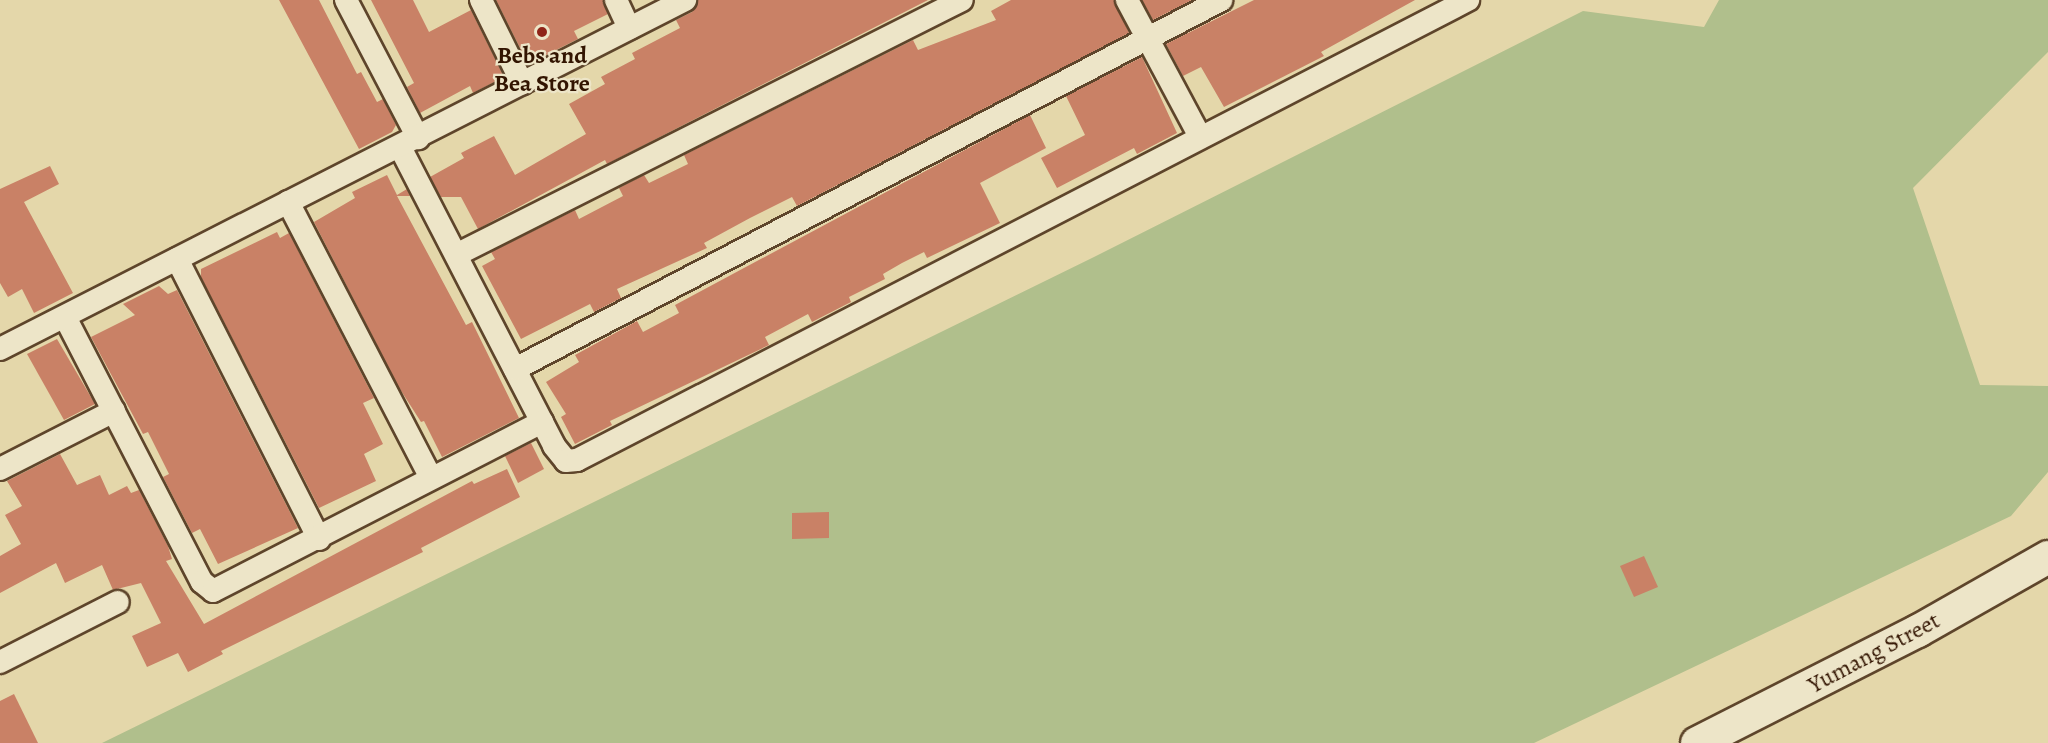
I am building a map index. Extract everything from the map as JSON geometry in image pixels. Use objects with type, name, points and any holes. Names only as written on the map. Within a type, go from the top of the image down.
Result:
[{"type":"main road","name":"Yumang Street","points":[[1697,743],[1908,636],[2048,557]]},
{"type":"street","points":[[346,0],[458,254],[542,422],[559,454],[566,461],[578,460],[1468,0]]},
{"type":"street","points":[[481,0],[522,83]]},
{"type":"street","points":[[616,0],[629,28]]},
{"type":"street","points":[[0,349],[288,202],[410,144],[522,83],[685,0]]},
{"type":"street","points":[[458,254],[962,0]]},
{"type":"street","points":[[1127,0],[1200,137]]},
{"type":"street","points":[[515,369],[1221,0]]},
{"type":"street","points":[[288,202],[430,476]]},
{"type":"street","points":[[177,259],[319,539]]},
{"type":"street","points":[[65,317],[207,589],[222,588],[319,539],[430,476],[542,422]]},
{"type":"street","points":[[0,469],[114,411]]},
{"type":"street","points":[[0,662],[118,602]]},
{"type":"green space","points":[[1719,0],[2048,0],[2048,52],[1913,188],[1980,385],[2048,386],[2048,472],[2011,516],[1534,743],[102,743],[1094,257],[1583,11],[1704,27]]},
{"type":"building","points":[[279,0],[319,0],[357,74],[361,72],[377,102],[383,99],[396,125],[392,132],[359,149]]},
{"type":"building","points":[[371,0],[413,0],[429,32],[471,10],[504,77],[473,93],[470,86],[420,113],[407,87],[414,83]]},
{"type":"building","points":[[496,0],[603,0],[608,14],[574,31],[578,39],[528,64]]},
{"type":"building","points":[[698,0],[928,0],[607,164],[605,160],[478,229],[461,197],[441,197],[430,177],[464,158],[461,153],[494,136],[515,175],[586,134],[569,104],[605,84],[601,77],[635,59],[632,53],[680,28],[676,20],[692,12]]},
{"type":"building","points":[[1011,0],[1114,0],[1129,33],[797,206],[792,197],[750,218],[704,243],[707,248],[617,289],[621,298],[594,312],[590,304],[521,339],[482,266],[495,259],[491,252],[575,210],[579,219],[623,196],[619,188],[644,175],[649,183],[688,164],[684,155],[913,40],[918,50],[996,20],[991,11]]},
{"type":"building","points":[[1142,0],[1192,0],[1153,20]]},
{"type":"building","points":[[1254,0],[1415,0],[1321,52],[1324,56],[1224,107],[1201,67],[1183,76],[1166,44]]},
{"type":"building","points":[[1142,57],[1177,133],[1137,154],[1134,148],[1057,188],[1041,158],[1085,135],[1066,96]]},
{"type":"building","points":[[1030,115],[1046,148],[980,183],[1000,223],[927,258],[924,252],[902,263],[883,274],[885,279],[849,297],[851,302],[812,322],[808,314],[765,337],[769,345],[610,421],[612,425],[575,444],[561,417],[566,414],[546,382],[579,362],[575,355],[637,321],[643,332],[679,313],[675,305]]},
{"type":"building","points":[[50,166],[59,184],[24,202],[73,293],[34,313],[22,289],[8,297],[0,283],[0,189]]},
{"type":"building","points":[[387,175],[397,195],[407,189],[410,196],[397,196],[466,325],[472,322],[519,418],[442,457],[424,421],[421,422],[398,386],[314,222],[355,198],[352,192]]},
{"type":"building","points":[[277,232],[280,238],[289,233],[374,398],[363,403],[383,444],[364,454],[376,481],[319,508],[201,277],[201,269]]},
{"type":"building","points":[[159,286],[168,294],[177,290],[298,528],[218,564],[200,529],[192,533],[163,477],[169,474],[148,432],[143,434],[91,337],[135,315],[123,304]]},
{"type":"building","points":[[57,339],[95,404],[64,420],[27,354]]},
{"type":"building","points":[[531,443],[544,469],[518,483],[505,456]]},
{"type":"building","points":[[60,454],[77,485],[100,475],[109,495],[127,486],[131,493],[139,490],[168,546],[172,559],[166,561],[204,624],[472,481],[474,484],[507,469],[520,497],[421,548],[423,552],[221,651],[223,654],[188,672],[178,653],[147,667],[132,636],[161,623],[141,583],[113,590],[102,565],[65,583],[56,563],[0,593],[0,556],[21,544],[5,515],[22,506],[7,481]]},
{"type":"building","points":[[829,512],[829,538],[792,539],[792,513]]},
{"type":"building","points":[[1644,556],[1658,587],[1634,597],[1620,566]]},
{"type":"building","points":[[14,694],[38,743],[0,743],[0,701]]},
{"type":"place","name":"Bebs and Bea Store","points":[[542,32]]}]
